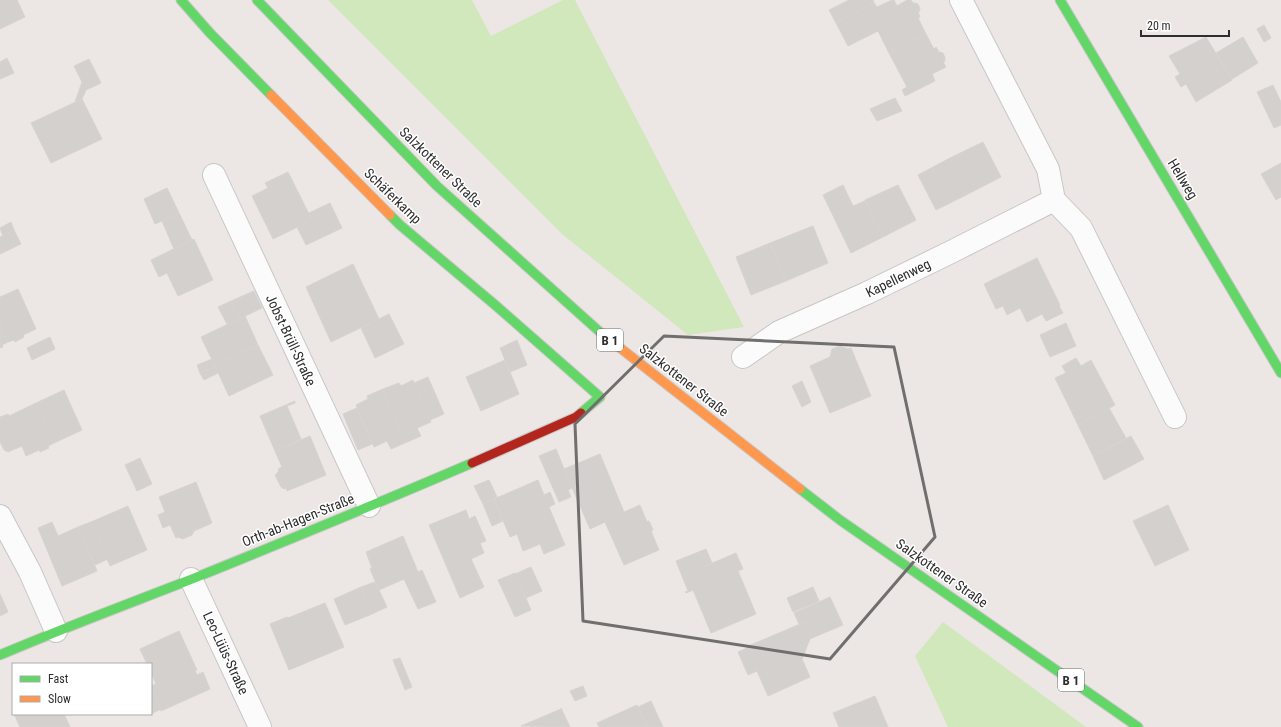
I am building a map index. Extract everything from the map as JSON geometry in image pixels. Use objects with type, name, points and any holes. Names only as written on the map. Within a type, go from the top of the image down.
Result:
[{"type":"main road","name":"Schäferkamp","points":[[181,0],[210,32],[400,225],[494,304],[600,397]]},
{"type":"main road","name":"Salzkottener Straße","points":[[256,0],[437,186],[601,333],[840,520],[1138,727]]},
{"type":"main road","name":"Hellweg","points":[[1060,0],[1281,373]]},
{"type":"main road","name":"Orth-ab-Hagen-Straße","points":[[0,655],[56,631],[191,579],[410,490],[576,417],[600,397]]},
{"type":"street","points":[[961,0],[1048,169],[1054,200],[1081,228],[1175,417]]},
{"type":"street","name":"Jobst-Brüll-Straße","points":[[214,174],[369,506]]},
{"type":"street","name":"Kapellenweg","points":[[743,357],[779,332],[867,293],[1054,200]]},
{"type":"street","points":[[0,516],[30,572],[56,631]]},
{"type":"street","name":"Leo-Lüüs-Straße","points":[[191,579],[260,727]]},
{"type":"highlighted area","points":[[664,336],[894,347],[935,537],[830,659],[583,621],[575,424]]},
{"type":"green space","points":[[328,0],[472,0],[491,36],[563,0],[575,0],[744,327],[688,335],[562,234]]},
{"type":"green space","points":[[943,622],[1086,727],[948,727],[915,656]]},
{"type":"building","points":[[0,0],[17,0],[25,17],[0,29]]},
{"type":"building","points":[[849,0],[873,0],[874,3],[836,23],[829,10]]},
{"type":"building","points":[[894,0],[897,6],[907,0],[911,0],[913,3],[918,4],[920,9],[918,12],[920,17],[918,18],[926,34],[889,53],[878,31],[848,46],[836,23],[874,3],[877,7]]},
{"type":"building","points":[[1264,25],[1271,38],[1264,42],[1257,29]]},
{"type":"building","points":[[926,34],[934,49],[936,47],[939,52],[943,53],[945,61],[943,62],[946,67],[932,74],[935,81],[905,96],[902,90],[907,87],[889,53]]},
{"type":"building","points":[[1206,37],[1232,80],[1196,102],[1186,84],[1181,87],[1175,77],[1180,74],[1169,56]]},
{"type":"building","points":[[1243,37],[1258,63],[1232,79],[1216,53]]},
{"type":"building","points":[[7,58],[14,73],[0,79],[0,62]]},
{"type":"building","points":[[89,59],[101,83],[86,90],[82,99],[75,102],[82,82],[74,66]]},
{"type":"building","points":[[1273,85],[1281,102],[1281,125],[1274,128],[1257,92]]},
{"type":"building","points":[[895,98],[902,111],[877,121],[870,109]]},
{"type":"building","points":[[82,99],[102,139],[51,163],[31,123]]},
{"type":"building","points":[[983,142],[1001,177],[968,194],[950,158]]},
{"type":"building","points":[[950,158],[968,194],[936,210],[918,175]]},
{"type":"building","points":[[1281,163],[1281,197],[1276,200],[1261,174]]},
{"type":"building","points":[[288,172],[312,220],[273,239],[252,196],[268,188],[265,183]]},
{"type":"building","points":[[843,185],[853,206],[865,201],[883,237],[851,253],[823,195]]},
{"type":"building","points":[[898,185],[916,220],[883,237],[865,200]]},
{"type":"building","points":[[167,188],[179,213],[155,224],[144,199]]},
{"type":"building","points":[[330,203],[342,228],[306,245],[297,227],[312,220],[309,213]]},
{"type":"building","points":[[179,213],[192,240],[174,249],[162,221]]},
{"type":"building","points":[[11,222],[14,230],[3,236],[0,228]]},
{"type":"building","points":[[813,226],[828,263],[786,281],[770,243]]},
{"type":"building","points":[[14,230],[21,244],[0,254],[0,237]]},
{"type":"building","points":[[194,239],[213,280],[178,296],[167,273],[159,277],[151,260]]},
{"type":"building","points":[[770,243],[786,281],[751,295],[736,257]]},
{"type":"building","points":[[1037,258],[1063,313],[1046,321],[1042,314],[1027,322],[1020,308],[1007,315],[1003,306],[996,309],[984,284]]},
{"type":"building","points":[[353,264],[379,319],[331,342],[306,287]]},
{"type":"building","points":[[18,289],[36,329],[23,335],[24,337],[15,342],[14,340],[8,342],[0,325],[0,297]]},
{"type":"building","points":[[254,291],[262,308],[239,319],[231,301]]},
{"type":"building","points":[[231,301],[239,319],[227,324],[218,307]]},
{"type":"building","points":[[389,314],[404,344],[375,358],[361,328]]},
{"type":"building","points":[[245,316],[258,345],[215,366],[201,337]]},
{"type":"building","points":[[1066,323],[1076,346],[1050,357],[1040,335]]},
{"type":"building","points":[[0,325],[8,342],[0,348]]},
{"type":"building","points":[[50,337],[55,349],[32,360],[27,348]]},
{"type":"building","points":[[517,340],[527,365],[510,372],[500,348]]},
{"type":"building","points":[[258,345],[273,375],[229,396],[215,366]]},
{"type":"building","points":[[840,346],[848,349],[851,348],[871,396],[830,413],[810,366],[830,357],[832,349]]},
{"type":"building","points":[[1076,358],[1081,366],[1091,360],[1115,405],[1078,425],[1055,378],[1066,373],[1062,366]]},
{"type":"building","points":[[212,359],[215,366],[200,373],[197,365]]},
{"type":"building","points":[[505,360],[519,394],[481,411],[466,377]]},
{"type":"building","points":[[215,366],[218,373],[204,380],[200,373]]},
{"type":"building","points":[[428,377],[444,414],[430,420],[414,383]]},
{"type":"building","points":[[413,380],[431,422],[417,428],[421,436],[405,443],[383,389],[399,383],[401,386]]},
{"type":"building","points":[[802,381],[811,402],[802,407],[792,386]]},
{"type":"building","points":[[383,389],[405,443],[391,449],[387,441],[374,447],[356,405],[368,399],[367,396]]},
{"type":"building","points":[[64,390],[82,430],[54,443],[36,403]]},
{"type":"building","points":[[295,401],[295,403],[287,406],[301,439],[275,451],[260,416]]},
{"type":"building","points":[[36,403],[54,443],[48,446],[49,448],[40,452],[39,450],[26,456],[22,446],[8,452],[4,450],[0,442],[0,417],[8,414],[9,416]]},
{"type":"building","points":[[357,408],[372,444],[358,450],[343,414]]},
{"type":"building","points":[[1109,408],[1126,438],[1093,456],[1078,425]]},
{"type":"building","points":[[310,436],[326,475],[287,491],[286,488],[284,489],[281,487],[275,475],[279,471],[278,469],[282,467],[275,451]]},
{"type":"building","points":[[1131,436],[1144,459],[1104,480],[1093,456]]},
{"type":"building","points":[[556,449],[572,488],[568,490],[571,497],[559,502],[539,456]]},
{"type":"building","points":[[600,454],[624,512],[640,505],[647,522],[649,521],[653,530],[651,531],[659,550],[624,565],[605,522],[590,529],[564,469]]},
{"type":"building","points":[[140,458],[152,484],[137,491],[125,465]]},
{"type":"building","points":[[489,480],[497,497],[483,504],[474,486]]},
{"type":"building","points":[[538,480],[544,495],[550,492],[555,504],[549,507],[565,545],[544,554],[540,544],[523,551],[517,534],[510,537],[494,499]]},
{"type":"building","points":[[196,482],[212,523],[194,531],[192,535],[183,539],[178,537],[176,538],[170,525],[163,528],[158,515],[165,512],[159,497]]},
{"type":"building","points":[[494,499],[503,521],[492,526],[483,504]]},
{"type":"building","points":[[1168,505],[1189,550],[1155,566],[1133,521]]},
{"type":"building","points":[[128,506],[147,550],[110,566],[91,522]]},
{"type":"building","points":[[466,510],[469,519],[475,516],[486,541],[480,543],[484,553],[471,559],[484,587],[460,598],[429,525]]},
{"type":"building","points":[[52,522],[58,536],[78,527],[97,571],[62,586],[38,528]]},
{"type":"building","points":[[91,522],[108,559],[95,565],[78,527]]},
{"type":"building","points":[[403,536],[418,572],[422,570],[436,602],[418,609],[404,579],[379,590],[370,569],[372,568],[366,552]]},
{"type":"building","points":[[706,549],[712,563],[682,576],[676,561]]},
{"type":"building","points":[[736,553],[743,569],[738,571],[756,614],[711,633],[693,590],[686,593],[685,592],[688,591],[682,576]]},
{"type":"building","points":[[531,567],[542,591],[526,598],[515,574]]},
{"type":"building","points":[[515,573],[531,610],[515,617],[498,580]]},
{"type":"building","points":[[375,582],[387,607],[372,614],[361,587]]},
{"type":"building","points":[[361,587],[372,614],[345,625],[334,599]]},
{"type":"building","points":[[813,587],[819,601],[793,612],[787,598]]},
{"type":"building","points":[[0,594],[8,612],[0,616]]},
{"type":"building","points":[[830,597],[843,625],[812,638],[805,622],[799,624],[794,613]]},
{"type":"building","points":[[325,603],[344,647],[289,670],[270,624]]},
{"type":"building","points":[[805,622],[812,638],[810,639],[802,659],[810,677],[768,696],[757,671],[748,675],[738,652],[747,648],[746,647]]},
{"type":"building","points":[[179,631],[197,670],[195,670],[197,675],[203,672],[210,689],[161,711],[152,690],[152,686],[156,684],[152,674],[152,663],[147,663],[140,649]]},
{"type":"building","points":[[400,658],[412,687],[405,690],[393,660]]},
{"type":"building","points":[[583,686],[587,696],[575,701],[570,691]]},
{"type":"building","points":[[152,690],[161,709],[152,714]]},
{"type":"building","points":[[875,696],[888,727],[839,727],[833,713]]},
{"type":"building","points":[[651,701],[663,727],[647,727],[638,707]]},
{"type":"building","points":[[637,705],[647,727],[599,727],[597,723]]},
{"type":"building","points":[[561,709],[570,727],[521,726]]},
{"type":"building","points":[[14,715],[64,715],[70,727],[20,727]]},
{"type":"traffic: fast","points":[[181,0],[210,33],[271,95]]},
{"type":"traffic: fast","points":[[257,0],[437,186],[601,333],[619,347]]},
{"type":"traffic: fast","points":[[1060,0],[1281,373]]},
{"type":"traffic: fast","points":[[390,215],[600,397],[581,413]]},
{"type":"traffic: fast","points":[[0,655],[192,579],[472,463]]},
{"type":"traffic: fast","points":[[800,489],[840,520],[1138,727]]},
{"type":"traffic: slow","points":[[271,95],[390,215]]},
{"type":"traffic: slow","points":[[619,347],[800,489]]},
{"type":"traffic: jam","points":[[472,463],[576,417],[581,413]]}]
